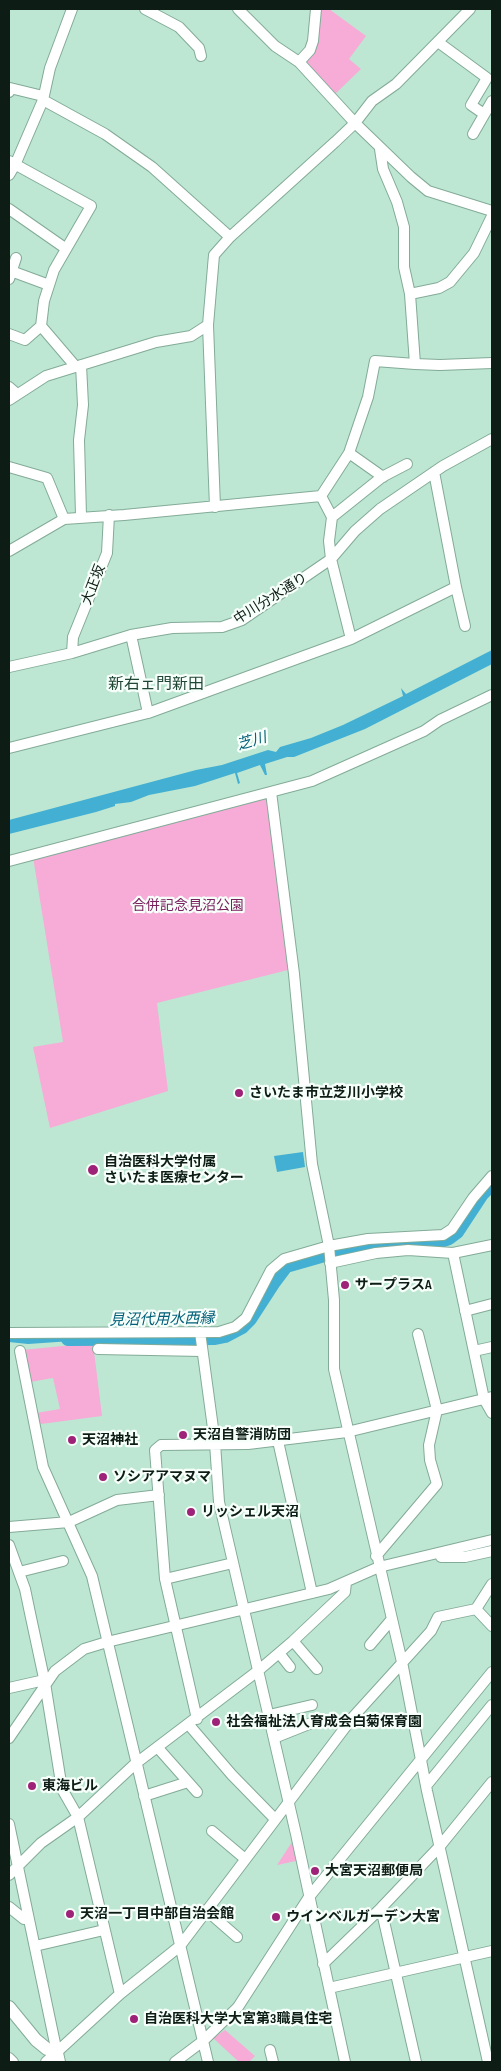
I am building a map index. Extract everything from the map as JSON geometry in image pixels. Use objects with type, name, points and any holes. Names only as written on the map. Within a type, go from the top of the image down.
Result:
[{"type":"main road","points":[[9,2007],[36,2040],[58,2057]]},
{"type":"street","points":[[9,174],[12,163],[43,98],[50,68],[72,9]]},
{"type":"street","points":[[145,9],[179,27],[199,48],[202,56]]},
{"type":"street","points":[[238,9],[275,46],[299,62],[380,149],[428,191],[492,211]]},
{"type":"street","points":[[299,62],[310,50],[314,41],[316,9]]},
{"type":"street","points":[[215,507],[208,325],[214,255],[230,237],[355,123],[372,101],[396,84],[470,9]]},
{"type":"street","points":[[438,42],[486,78],[471,105],[484,114]]},
{"type":"street","points":[[9,92],[10,88],[43,98],[104,134],[152,167],[230,237]]},
{"type":"street","points":[[473,134],[492,101]]},
{"type":"street","points":[[380,149],[383,169],[404,227],[404,267],[410,294],[415,364]]},
{"type":"street","points":[[9,334],[26,340],[41,326],[44,301],[49,285],[66,248],[91,206],[12,163]]},
{"type":"street","points":[[9,209],[66,248]]},
{"type":"street","points":[[410,294],[439,288],[450,282],[474,253],[492,216]]},
{"type":"street","points":[[16,258],[10,275],[49,285]]},
{"type":"street","points":[[11,394],[46,376],[156,342],[191,336],[208,325]]},
{"type":"street","points":[[41,326],[78,366],[83,404],[78,440],[81,516]]},
{"type":"street","points":[[321,496],[348,453],[368,397],[375,360],[440,366],[492,363]]},
{"type":"street","name":"中川分水通り","points":[[9,666],[72,652],[131,635],[172,628],[231,625],[259,610],[331,560],[367,519],[434,472],[492,439]]},
{"type":"street","points":[[348,453],[383,477]]},
{"type":"street","points":[[332,517],[383,477],[407,464]]},
{"type":"street","points":[[9,467],[47,478],[64,518]]},
{"type":"street","points":[[434,472],[465,626]]},
{"type":"street","points":[[9,551],[64,518],[215,507],[321,496]]},
{"type":"street","points":[[321,496],[332,517],[329,541],[331,560],[351,639]]},
{"type":"street","name":"大正坂","points":[[72,652],[74,637],[106,553],[109,515]]},
{"type":"street","points":[[9,748],[148,713],[351,639],[456,588]]},
{"type":"street","points":[[131,635],[148,713]]},
{"type":"street","points":[[9,862],[312,781],[424,731],[440,720],[492,695]]},
{"type":"street","points":[[271,792],[294,974],[312,1164],[330,1263],[334,1300],[334,1369],[347,1432],[402,1662],[426,1786],[488,2062]]},
{"type":"street","points":[[9,1333],[219,1332],[235,1327],[246,1318],[265,1280],[284,1259],[328,1246],[384,1237],[443,1235],[452,1229],[473,1198],[492,1176]]},
{"type":"street","points":[[330,1263],[376,1253],[400,1251],[453,1253],[492,1245]]},
{"type":"street","points":[[453,1253],[474,1351],[492,1413]]},
{"type":"street","points":[[465,1310],[492,1304]]},
{"type":"street","points":[[200,1332],[215,1443],[219,1502],[259,1670],[345,2062]]},
{"type":"street","points":[[376,1556],[437,1484],[430,1460],[429,1446],[436,1410],[418,1334]]},
{"type":"street","points":[[474,1351],[492,1347]]},
{"type":"street","points":[[98,1349],[202,1350]]},
{"type":"street","points":[[20,1351],[43,1467],[92,1576],[135,1764],[208,2062]]},
{"type":"street","points":[[274,1818],[232,1775],[193,1722],[176,1625],[165,1579],[155,1450],[160,1445],[248,1444],[347,1432],[488,1398]]},
{"type":"street","points":[[278,1441],[312,1593]]},
{"type":"street","points":[[9,1527],[69,1522],[117,1500],[159,1495]]},
{"type":"street","points":[[9,1738],[45,1683],[74,1655],[107,1642],[312,1593],[346,1582],[379,1567],[492,1540]]},
{"type":"street","points":[[9,1545],[19,1572],[45,1683],[62,1789],[78,1817],[120,1994]]},
{"type":"street","points":[[423,1557],[465,1557],[492,1550]]},
{"type":"street","points":[[19,1572],[63,1561]]},
{"type":"street","points":[[165,1579],[233,1563]]},
{"type":"street","points":[[9,1875],[41,1843],[78,1817],[135,1764],[193,1722],[293,1641],[345,1592],[346,1582]]},
{"type":"street","points":[[46,2062],[58,2057],[120,1994],[180,1946],[288,1800],[328,1753],[354,1717],[431,1631],[438,1618],[476,1609],[492,1584]]},
{"type":"street","points":[[476,1609],[492,1626]]},
{"type":"street","points":[[370,1645],[392,1619]]},
{"type":"street","points":[[293,1641],[317,1669]]},
{"type":"street","points":[[279,1653],[290,1667]]},
{"type":"street","points":[[175,2062],[203,2041],[238,2007],[309,1897],[492,1672]]},
{"type":"street","points":[[9,1688],[40,1681],[45,1683]]},
{"type":"street","points":[[269,1715],[312,1705]]},
{"type":"street","points":[[426,1786],[492,1705]]},
{"type":"street","points":[[274,1738],[314,1722]]},
{"type":"street","points":[[158,1748],[197,1792]]},
{"type":"street","points":[[144,1796],[188,1782]]},
{"type":"street","points":[[323,1964],[381,1908],[440,1846],[492,1782]]},
{"type":"street","points":[[9,1824],[58,2057]]},
{"type":"street","points":[[212,1831],[244,1858]]},
{"type":"street","points":[[9,1907],[24,1919],[29,1919]]},
{"type":"street","points":[[381,1908],[416,2062]]},
{"type":"street","points":[[206,1910],[237,1937]]},
{"type":"street","points":[[35,1946],[104,1930]]},
{"type":"street","points":[[329,1988],[492,1951]]},
{"type":"street","points":[[270,2050],[273,2062]]},
{"type":"street","points":[[9,2058],[13,2062]]},
{"type":"green space","points":[[318,9],[329,9],[366,36],[349,59],[361,69],[333,96],[302,62]]},
{"type":"green space","name":"合併記念見沼公園","points":[[267,796],[288,970],[157,1003],[168,1091],[50,1128],[33,1047],[63,1042],[33,857]]},
{"type":"green space","points":[[93,1343],[102,1416],[41,1424],[36,1413],[60,1409],[53,1378],[30,1382],[22,1350]]},
{"type":"green space","points":[[292,1842],[296,1861],[277,1865]]},
{"type":"green space","points":[[225,2030],[255,2056],[249,2062],[239,2062],[213,2038]]},
{"type":"water","points":[[492,650],[492,664],[365,729],[294,757],[287,757],[265,764],[267,775],[265,775],[260,765],[237,773],[240,783],[238,784],[235,773],[195,786],[149,795],[131,802],[115,804],[115,806],[96,812],[9,834],[9,820],[196,770],[222,765],[268,750],[276,752],[280,747],[311,738],[343,725],[403,696],[401,688],[406,694]]},
{"type":"water","points":[[303,1152],[305,1167],[277,1172],[274,1156]]},
{"type":"water","points":[[86,1334],[86,1340],[28,1344],[9,1342],[9,1335]]},
{"type":"waterway","name":"見沼代用水西縁","points":[[68,1339],[215,1338],[225,1336],[242,1327],[250,1319],[286,1266],[356,1246],[378,1242],[440,1241],[449,1238],[457,1232],[482,1194],[492,1184]]},
{"type":"place","name":"さいたま市立芝川小学校","points":[[239,1093]]},
{"type":"place","name":"自治医科大学付属 さいたま医療センター","points":[[93,1170]]},
{"type":"place","name":"サープラスA","points":[[345,1285]]},
{"type":"place","name":"天沼自警消防団","points":[[183,1435]]},
{"type":"place","name":"天沼神社","points":[[72,1440]]},
{"type":"place","name":"ソシアアマヌマ","points":[[103,1477]]},
{"type":"place","name":"リッシェル天沼","points":[[191,1512]]},
{"type":"place","name":"社会福祉法人育成会白菊保育園","points":[[216,1722]]},
{"type":"place","name":"東海ビル","points":[[32,1786]]},
{"type":"place","name":"大宮天沼郵便局","points":[[315,1871]]},
{"type":"place","name":"天沼一丁目中部自治会館","points":[[70,1914]]},
{"type":"place","name":"ウインベルガーデン大宮","points":[[276,1917]]},
{"type":"place","name":"自治医科大学大宮第3職員住宅","points":[[134,2019]]},
{"type":"district","name":"新右ェ門新田","points":[[156,685]]},
{"type":"water label","name":"芝川","points":[[252,742]]}]
